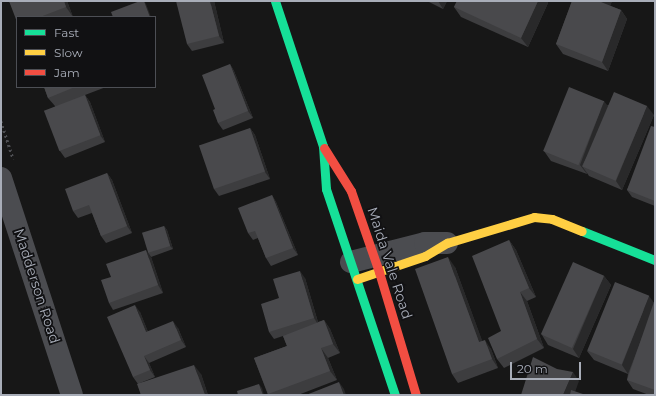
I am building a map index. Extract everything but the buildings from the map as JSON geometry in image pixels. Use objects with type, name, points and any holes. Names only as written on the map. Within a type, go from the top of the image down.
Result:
[{"type":"main road","name":"Maida Vale Road","points":[[275,1],[323,146],[351,190],[376,263],[416,395]]},
{"type":"main road","name":"Maida Vale Road","points":[[323,146],[326,189],[395,395]]},
{"type":"main road","points":[[447,243],[534,217],[552,219],[655,260]]},
{"type":"street","name":"Madderson Road","points":[[1,178],[72,395]]},
{"type":"street","points":[[354,270],[376,263],[425,243],[447,243]]},
{"type":"traffic: fast","points":[[275,1],[323,146],[326,189],[395,395]]},
{"type":"traffic: fast","points":[[582,231],[655,260]]},
{"type":"traffic: slow","points":[[357,279],[425,256],[447,243],[534,217],[552,219],[582,231]]},
{"type":"traffic: jam","points":[[324,148],[351,191],[379,272],[416,395]]}]
